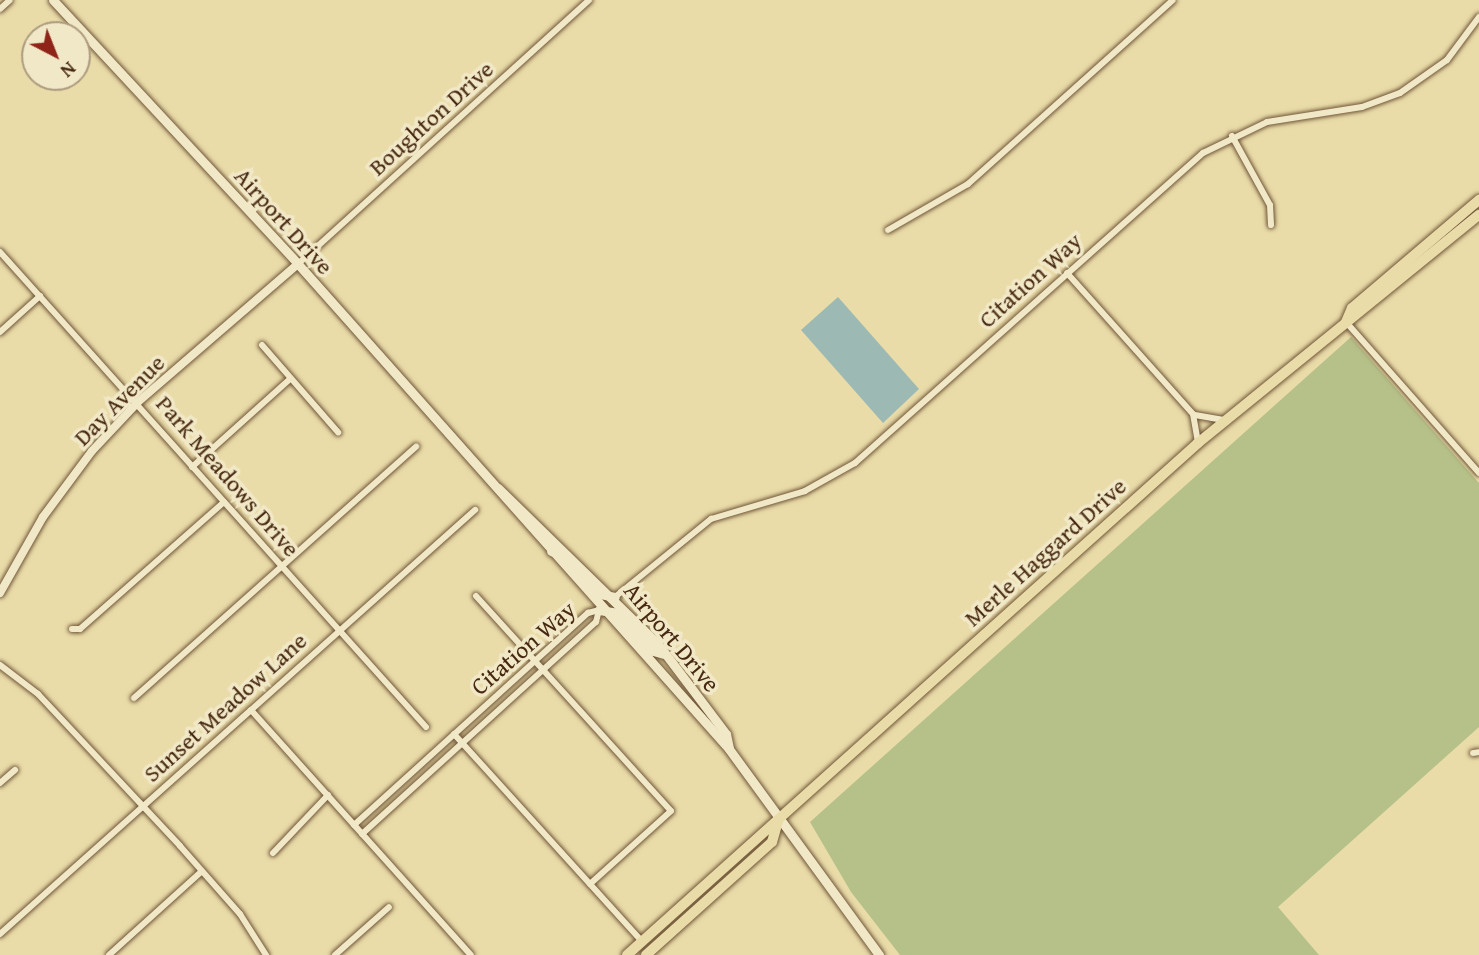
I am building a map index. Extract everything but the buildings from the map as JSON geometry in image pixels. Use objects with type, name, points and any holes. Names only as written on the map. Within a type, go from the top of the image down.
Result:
[{"type":"main road","name":"Airport Drive","points":[[53,0],[298,264],[599,610],[729,750],[879,955]]},
{"type":"main road","name":"Merle Haggard Drive","points":[[1346,322],[1352,307],[1479,200]]},
{"type":"main road","name":"Merle Haggard Drive","points":[[627,955],[1198,443],[1479,215]]},
{"type":"main road","name":"Airport Drive","points":[[480,473],[615,597],[666,655],[726,734],[729,750]]},
{"type":"main road","points":[[546,549],[566,558],[600,594],[615,597]]},
{"type":"main road","points":[[599,610],[617,613],[653,651],[666,655]]},
{"type":"main road","name":"Merle Haggard Drive","points":[[646,955],[772,842],[778,820]]},
{"type":"street","points":[[0,9],[10,0]]},
{"type":"street","points":[[888,230],[968,184],[1173,0]]},
{"type":"street","name":"Boughton Drive","points":[[298,264],[586,1]]},
{"type":"street","name":"Citation Way","points":[[615,597],[711,519],[805,491],[845,470],[1192,162],[1232,136],[1278,119],[1362,107],[1401,93],[1447,60],[1479,17]]},
{"type":"street","points":[[1232,136],[1270,205],[1271,225]]},
{"type":"street","name":"Park Meadows Drive","points":[[0,252],[138,402],[192,467],[426,727]]},
{"type":"street","name":"Day Avenue","points":[[0,593],[58,494],[138,402],[298,264]]},
{"type":"street","points":[[1067,273],[1193,414],[1209,422],[1230,416]]},
{"type":"street","points":[[0,332],[40,296]]},
{"type":"street","points":[[1346,322],[1479,473]]},
{"type":"street","points":[[262,345],[338,432]]},
{"type":"street","points":[[192,467],[290,379]]},
{"type":"street","points":[[1193,414],[1198,443]]},
{"type":"street","points":[[134,698],[416,447]]},
{"type":"street","points":[[72,628],[80,629],[224,502]]},
{"type":"street","name":"Sunset Meadow Lane","points":[[0,934],[475,510]]},
{"type":"street","points":[[476,596],[671,811],[590,884]]},
{"type":"street","name":"Citation Way","points":[[354,825],[534,662],[599,610]]},
{"type":"street","name":"Citation Way","points":[[362,834],[596,622],[599,610]]},
{"type":"street","points":[[0,666],[38,694],[140,808],[202,871],[265,953],[255,955]]},
{"type":"street","points":[[251,710],[471,955]]},
{"type":"street","points":[[454,734],[642,941]]},
{"type":"street","points":[[0,783],[15,770]]},
{"type":"street","points":[[273,853],[328,795]]},
{"type":"street","points":[[109,955],[202,871]]},
{"type":"street","points":[[335,955],[389,906]]},
{"type":"green space","points":[[1351,337],[1479,483],[1479,727],[1278,907],[1319,955],[900,955],[851,892],[810,822]]},
{"type":"water","points":[[838,297],[919,389],[883,423],[801,330]]}]
